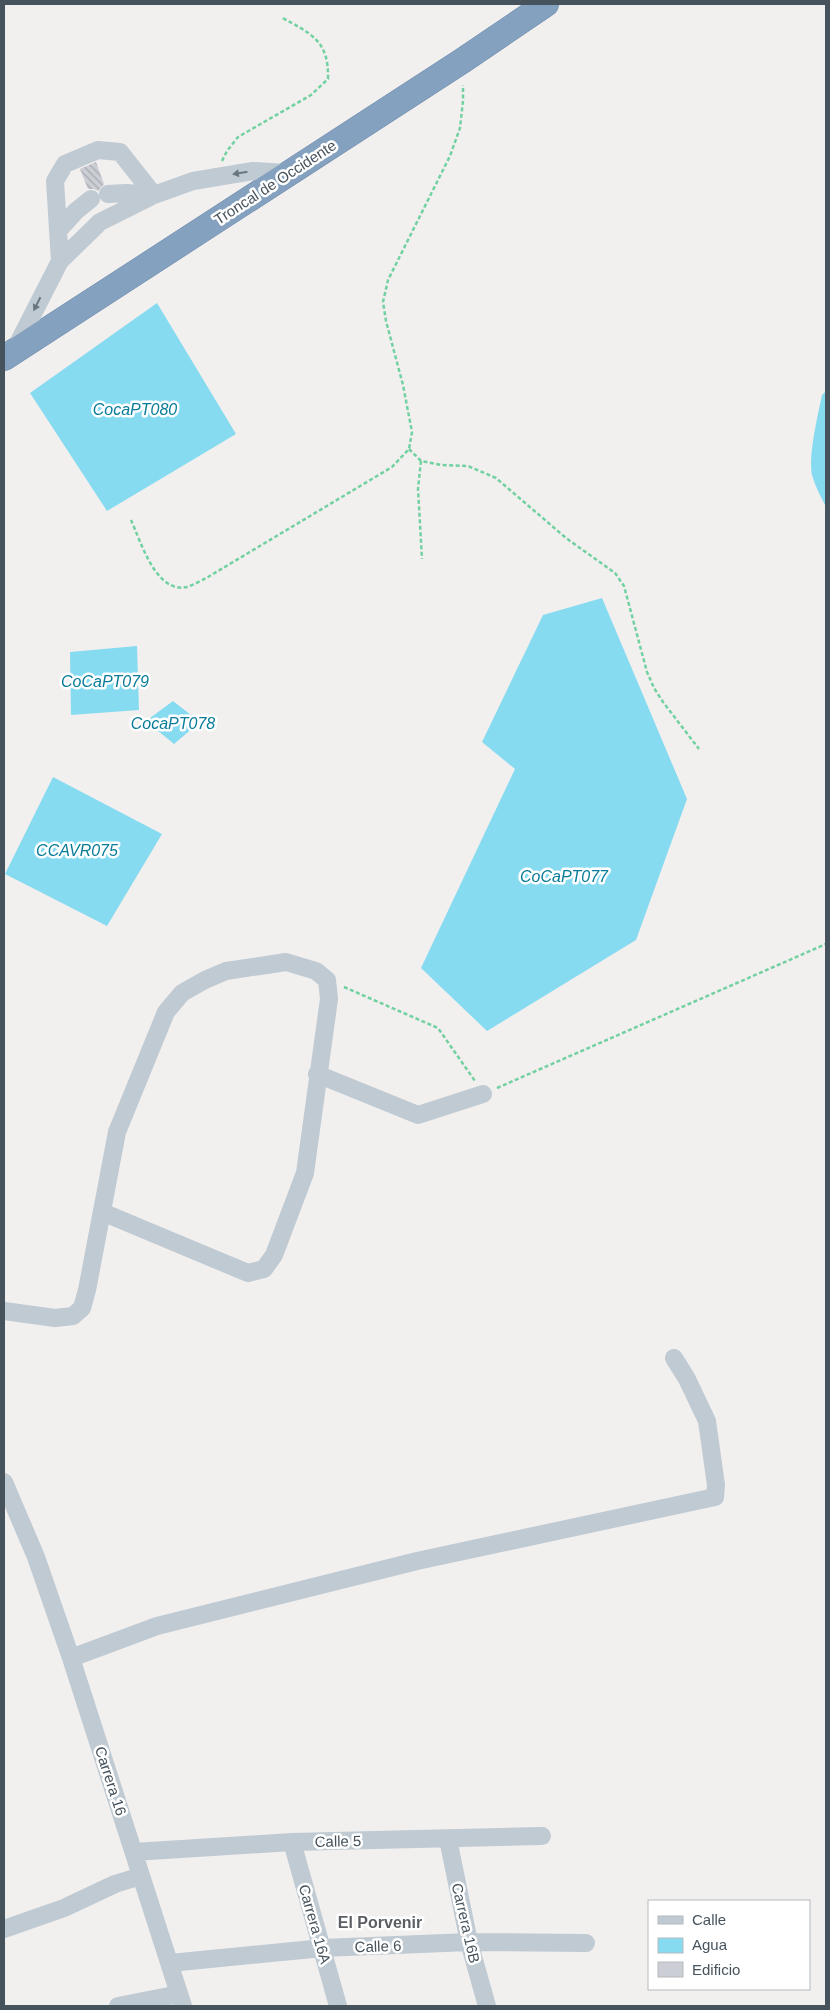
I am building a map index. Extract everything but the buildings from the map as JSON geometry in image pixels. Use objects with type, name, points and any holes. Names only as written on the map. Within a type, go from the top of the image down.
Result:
[{"type":"highway","name":"Troncal de Occidente","points":[[8,355],[462,61],[546,4]]},
{"type":"street","points":[[60,261],[55,181],[65,164],[98,150],[120,152],[154,195]]},
{"type":"street","points":[[8,355],[60,261],[100,222],[154,195],[193,181],[253,171],[288,173]]},
{"type":"street","points":[[58,230],[76,211],[100,197],[126,193],[154,195]]},
{"type":"street","points":[[4,1311],[55,1318],[73,1316],[82,1308],[116,1132],[166,1012],[182,993],[226,971],[286,962],[316,971],[326,980],[328,999],[305,1173],[274,1254],[264,1269],[248,1273],[102,1212]]},
{"type":"street","points":[[317,1074],[418,1115],[483,1094]]},
{"type":"street","points":[[71,1658],[157,1626],[244,1604],[417,1561],[715,1497],[716,1485],[707,1421],[687,1379],[674,1358]]},
{"type":"street","name":"Carrera 16","points":[[4,1482],[36,1556],[71,1658],[181,2000]]},
{"type":"street","name":"Calle 5","points":[[134,1852],[292,1842],[542,1836]]},
{"type":"street","name":"Carrera 16B","points":[[448,1839],[469,1942],[487,2006]]},
{"type":"street","name":"Carrera 16A","points":[[292,1842],[338,2006]]},
{"type":"street","points":[[4,1929],[64,1908],[115,1884],[141,1876]]},
{"type":"street","name":"Calle 6","points":[[170,1963],[323,1948],[469,1942],[586,1943]]},
{"type":"street","points":[[118,2006],[181,2000]]},
{"type":"path","points":[[219,177],[220,165],[227,151],[238,137],[311,95],[328,79],[328,62],[322,46],[307,32],[281,17]]},
{"type":"path","points":[[131,520],[157,576],[170,586],[186,587],[208,577],[392,467],[409,449],[412,432],[383,302],[388,280],[450,156],[460,128],[463,101],[462,61]]},
{"type":"path","points":[[409,449],[421,461],[441,465],[468,466],[496,478],[566,538],[615,573],[624,586],[647,672],[654,688],[662,702],[699,749]]},
{"type":"path","points":[[421,461],[418,489],[422,559]]},
{"type":"path","points":[[326,980],[438,1028],[483,1094],[826,944]]},
{"type":"water","name":"CocaPT080","points":[[157,303],[236,434],[107,511],[30,393]]},
{"type":"water","points":[[826,391],[826,507],[812,475],[811,457],[822,395]]},
{"type":"water","name":"CoCaPT077","points":[[602,598],[687,799],[636,940],[487,1031],[421,968],[515,769],[482,742],[543,615]]},
{"type":"water","name":"CoCaPT079","points":[[137,646],[139,710],[71,715],[70,652]]},
{"type":"water","name":"CocaPT078","points":[[173,701],[200,722],[174,744],[146,721]]},
{"type":"water","name":"CCAVR075","points":[[53,777],[162,834],[107,926],[5,874]]},
{"type":"district","name":"El Porvenir","points":[[380,1922]]}]
